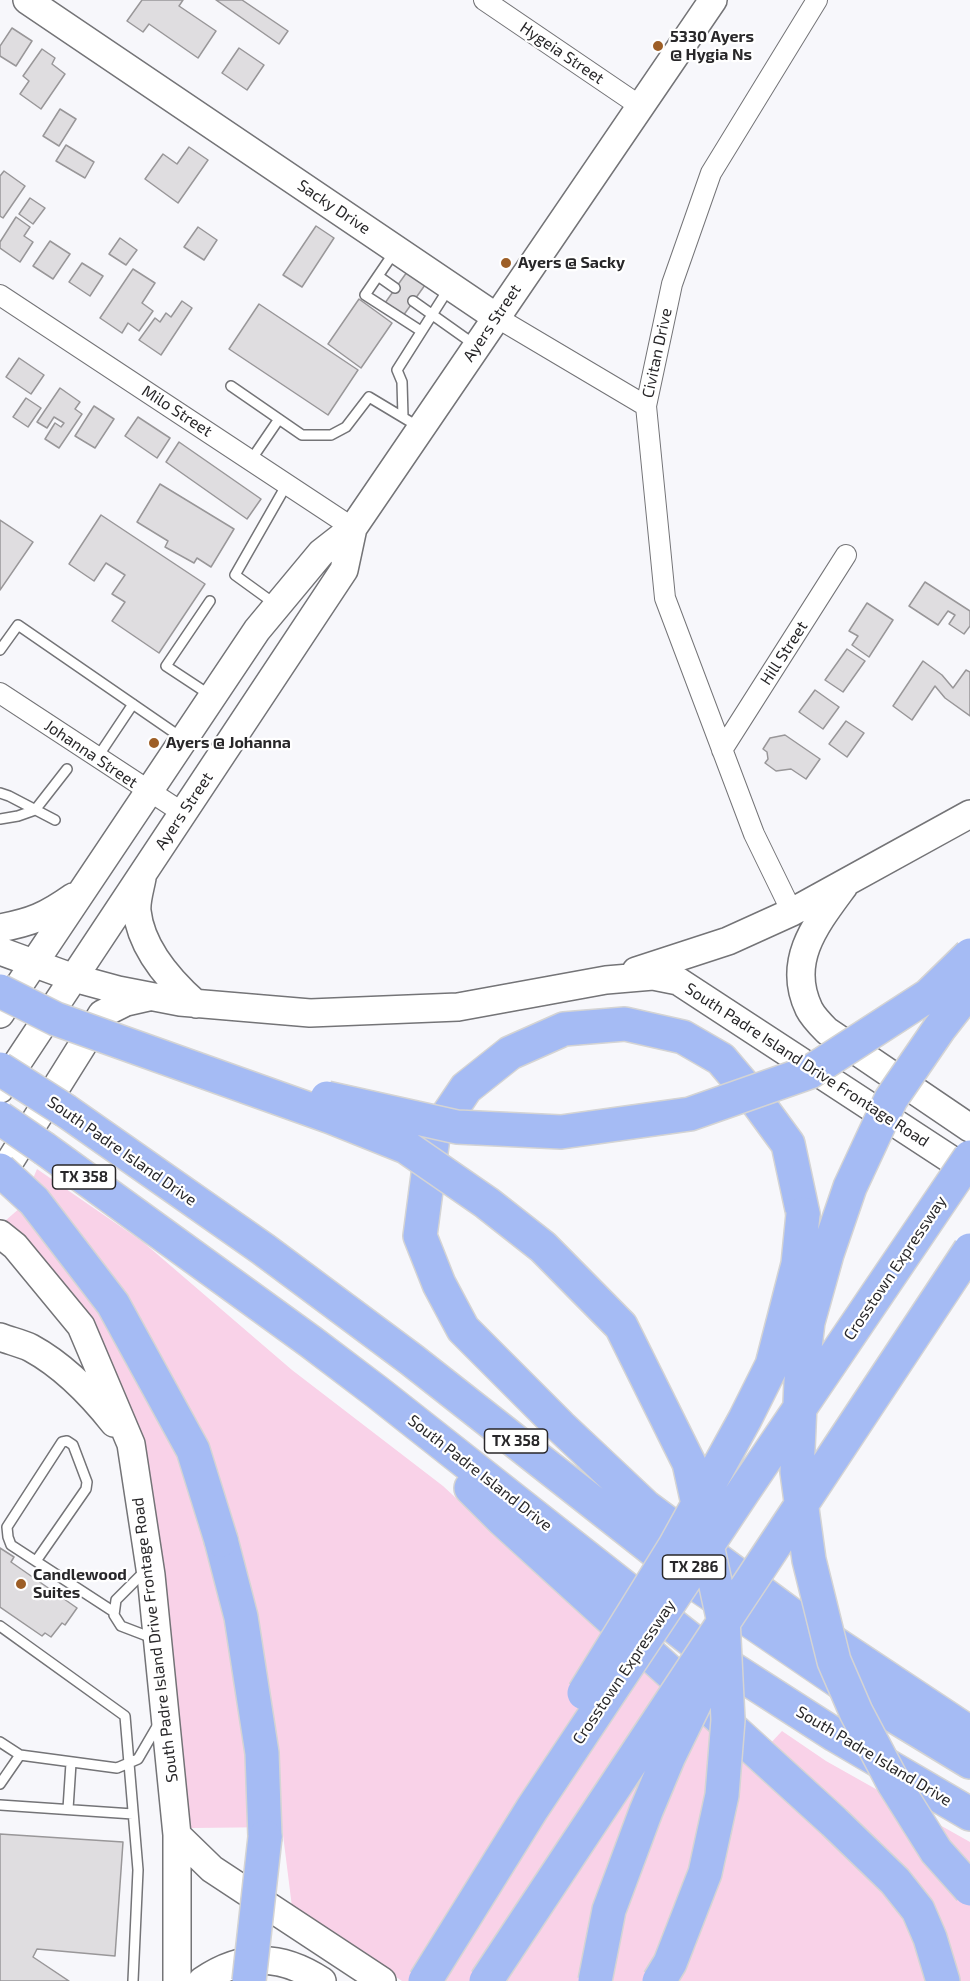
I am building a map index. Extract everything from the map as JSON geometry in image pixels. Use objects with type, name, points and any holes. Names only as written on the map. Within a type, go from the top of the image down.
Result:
[{"type":"highway","points":[[173,1060],[457,1127],[561,1132],[690,1113],[810,1072],[929,995],[970,955]]},
{"type":"highway","points":[[970,988],[891,1099],[850,1187],[827,1254],[808,1322],[801,1381],[797,1472],[810,1560],[834,1661],[856,1713],[894,1784],[936,1851],[970,1889]]},
{"type":"highway","points":[[0,992],[56,1019],[331,1117],[406,1147],[487,1203],[543,1247],[621,1326],[689,1463],[723,1618],[728,1720],[722,1795],[705,1873],[670,1963],[659,1981]]},
{"type":"highway","points":[[404,1981],[675,1546],[745,1419],[772,1365],[798,1264],[803,1215],[788,1144],[755,1099],[721,1059],[683,1037],[624,1024],[564,1029],[510,1053],[466,1088],[433,1137],[420,1236],[439,1284],[463,1329],[560,1426],[646,1507],[789,1613],[970,1733]]},
{"type":"highway","name":"South Padre Island Drive","points":[[0,1069],[66,1111],[263,1249],[412,1360],[702,1588],[853,1691],[970,1762]]},
{"type":"highway","name":"South Padre Island Drive","points":[[0,1118],[302,1335],[709,1654],[835,1735],[970,1814]]},
{"type":"highway","name":"Crosstown Expressway","points":[[425,1981],[565,1759],[970,1157]]},
{"type":"highway","points":[[0,1170],[34,1201],[113,1304],[193,1450],[221,1540],[241,1617],[262,1753],[265,1837],[249,1981]]},
{"type":"highway","name":"TX 286","points":[[486,1981],[970,1250]]},
{"type":"highway","points":[[377,1392],[503,1520],[834,1822],[895,1881],[918,1910],[930,1938],[943,1981]]},
{"type":"highway","points":[[595,1981],[609,1910],[646,1811],[669,1756],[764,1562]]},
{"type":"main road","name":"Sacky Drive","points":[[27,0],[395,258],[443,290],[496,317]]},
{"type":"main road","name":"Ayers Street","points":[[0,1089],[344,570],[353,528],[412,422],[476,346],[713,0]]},
{"type":"main road","name":"Ayers Street","points":[[0,1014],[257,630],[321,553],[353,528]]},
{"type":"main road","points":[[212,697],[239,695],[258,699]]},
{"type":"main road","points":[[606,980],[728,941],[792,912],[970,814]]},
{"type":"main road","points":[[143,873],[136,909],[140,929],[149,948],[176,986],[196,1004]]},
{"type":"main road","points":[[848,880],[812,931],[801,962],[802,985],[809,1011],[827,1031],[970,1128]]},
{"type":"main road","points":[[0,928],[30,922],[51,912],[81,892]]},
{"type":"main road","name":"South Padre Island Drive Frontage Road","points":[[0,951],[74,978],[152,997],[196,1004],[310,1013],[458,1007],[606,980],[653,976],[678,981],[970,1172]]},
{"type":"main road","points":[[0,1177],[102,1014],[126,1002],[152,997]]},
{"type":"main road","name":"South Padre Island Drive Frontage Road","points":[[0,1234],[15,1246],[81,1326],[131,1444],[150,1567],[177,1835]]},
{"type":"main road","points":[[0,1337],[31,1348],[69,1374],[99,1405],[131,1444]]},
{"type":"main road","points":[[177,1835],[177,1981]]},
{"type":"main road","points":[[177,1835],[212,1869],[382,1981]]},
{"type":"main road","points":[[202,1981],[217,1971],[238,1962],[267,1960],[304,1969],[322,1981]]},
{"type":"street","name":"Hygeia Street","points":[[484,0],[640,106]]},
{"type":"street","name":"Civitan Drive","points":[[792,912],[753,834],[665,598],[646,406],[672,284],[711,173],[816,0]]},
{"type":"street","name":"Milo Street","points":[[0,295],[353,528]]},
{"type":"street","name":"Sacky Drive","points":[[496,317],[646,406]]},
{"type":"street","name":"Hill Street","points":[[722,750],[846,555]]},
{"type":"street","name":"Johanna Street","points":[[0,693],[149,793],[183,813]]},
{"type":"lane","points":[[395,258],[364,295],[421,331]]},
{"type":"lane","points":[[378,276],[395,288]]},
{"type":"lane","points":[[412,422],[398,370],[432,314],[443,290]]},
{"type":"lane","points":[[413,301],[476,346]]},
{"type":"lane","points":[[231,386],[302,435],[331,435],[346,427],[369,397],[412,422]]},
{"type":"lane","points":[[250,460],[279,419]]},
{"type":"lane","points":[[277,605],[235,575],[287,484]]},
{"type":"lane","points":[[210,601],[166,666],[212,697]]},
{"type":"lane","points":[[0,650],[18,624],[184,740]]},
{"type":"lane","points":[[97,758],[133,704]]},
{"type":"lane","points":[[0,819],[36,810],[67,769]]},
{"type":"lane","points":[[0,793],[55,820]]},
{"type":"lane","points":[[36,1561],[86,1489],[87,1482],[73,1445],[68,1441],[62,1442],[7,1527],[8,1537],[11,1545],[114,1612]]},
{"type":"lane","points":[[150,1567],[116,1600],[114,1615],[121,1626],[157,1640]]},
{"type":"lane","points":[[0,1626],[125,1716],[138,1870],[133,1981]]},
{"type":"lane","points":[[0,1742],[20,1755],[117,1768],[138,1759],[165,1713]]},
{"type":"lane","points":[[0,1784],[20,1755]]},
{"type":"lane","points":[[68,1809],[71,1763]]},
{"type":"lane","points":[[0,1804],[133,1814]]},
{"type":"shaded area","points":[[37,1169],[143,1242],[292,1370],[443,1486],[576,1609],[767,1747],[782,1731],[826,1761],[970,1842],[970,1981],[402,1981],[292,1907],[282,1827],[191,1828],[162,1586],[144,1466],[125,1392],[94,1330],[5,1221],[21,1207]]},
{"type":"building","points":[[142,0],[183,0],[179,6],[216,31],[198,58],[149,24],[143,32],[127,21]]},
{"type":"building","points":[[216,0],[242,0],[288,31],[279,44]]},
{"type":"building","points":[[12,28],[32,41],[16,66],[0,56],[0,46]]},
{"type":"building","points":[[239,48],[264,65],[247,90],[222,73]]},
{"type":"building","points":[[42,49],[55,58],[52,64],[65,74],[41,109],[20,94],[29,81],[23,76]]},
{"type":"building","points":[[60,109],[76,119],[59,146],[43,136]]},
{"type":"building","points":[[66,145],[94,162],[85,178],[56,161]]},
{"type":"building","points":[[189,147],[208,160],[178,203],[145,179],[163,154],[177,164]]},
{"type":"building","points":[[4,171],[25,186],[3,218],[0,216],[0,176]]},
{"type":"building","points":[[30,198],[45,208],[33,224],[19,214]]},
{"type":"building","points":[[16,217],[30,227],[24,236],[33,242],[20,262],[0,248],[0,242]]},
{"type":"building","points":[[316,226],[334,238],[302,287],[283,275]]},
{"type":"building","points":[[198,227],[217,240],[204,260],[184,247]]},
{"type":"building","points":[[120,238],[137,250],[126,265],[109,254]]},
{"type":"building","points":[[50,241],[70,254],[53,279],[33,266]]},
{"type":"building","points":[[82,263],[103,276],[90,296],[69,282]]},
{"type":"building","points":[[133,269],[155,283],[142,303],[153,311],[139,331],[128,323],[122,333],[100,318]]},
{"type":"building","points":[[407,272],[425,285],[403,316],[385,303]]},
{"type":"building","points":[[359,299],[392,323],[361,368],[328,344]]},
{"type":"building","points":[[182,301],[192,308],[161,355],[139,340],[155,318],[160,322],[166,313],[171,317]]},
{"type":"building","points":[[259,304],[358,370],[328,415],[229,349]]},
{"type":"building","points":[[19,358],[44,375],[31,394],[6,377]]},
{"type":"building","points":[[60,388],[80,402],[75,409],[82,414],[59,448],[45,439],[55,423],[61,427],[64,423],[54,417],[47,428],[37,422]]},
{"type":"building","points":[[26,398],[41,408],[28,427],[13,417]]},
{"type":"building","points":[[94,406],[114,419],[95,448],[75,436]]},
{"type":"building","points":[[138,417],[170,438],[157,458],[125,436]]},
{"type":"building","points":[[179,442],[261,499],[247,519],[166,462]]},
{"type":"building","points":[[160,484],[234,529],[211,567],[197,558],[194,563],[165,547],[168,541],[137,522]]},
{"type":"building","points":[[101,515],[205,584],[159,653],[112,621],[125,602],[112,594],[125,575],[106,563],[94,581],[69,564]]},
{"type":"building","points":[[0,520],[33,542],[0,590]]},
{"type":"building","points":[[925,582],[970,611],[970,626],[964,634],[949,624],[955,615],[948,611],[938,625],[909,606]]},
{"type":"building","points":[[867,603],[893,620],[869,657],[852,645],[858,636],[849,631]]},
{"type":"building","points":[[847,649],[865,661],[843,692],[825,680]]},
{"type":"building","points":[[923,661],[942,675],[953,688],[966,670],[970,672],[970,716],[945,698],[935,686],[912,720],[893,706]]},
{"type":"building","points":[[815,690],[839,707],[823,729],[799,712]]},
{"type":"building","points":[[846,721],[864,733],[847,757],[829,744]]},
{"type":"building","points":[[785,735],[820,759],[806,779],[791,769],[776,771],[765,763],[768,759],[767,752],[763,749],[770,738]]},
{"type":"building","name":"Candlewood Suites","points":[[0,1548],[14,1557],[11,1562],[77,1608],[65,1625],[62,1623],[51,1637],[45,1633],[42,1636],[0,1607]]},
{"type":"building","points":[[0,1834],[123,1842],[115,1956],[37,1949],[33,1957],[69,1981],[0,1981]]},
{"type":"place","name":"5330 Ayers @ Hygia Ns","points":[[658,46]]},
{"type":"place","name":"Ayers @ Sacky","points":[[506,263]]},
{"type":"place","name":"Ayers @ Johanna","points":[[154,743]]},
{"type":"place","name":"Candlewood Suites","points":[[21,1584]]}]
